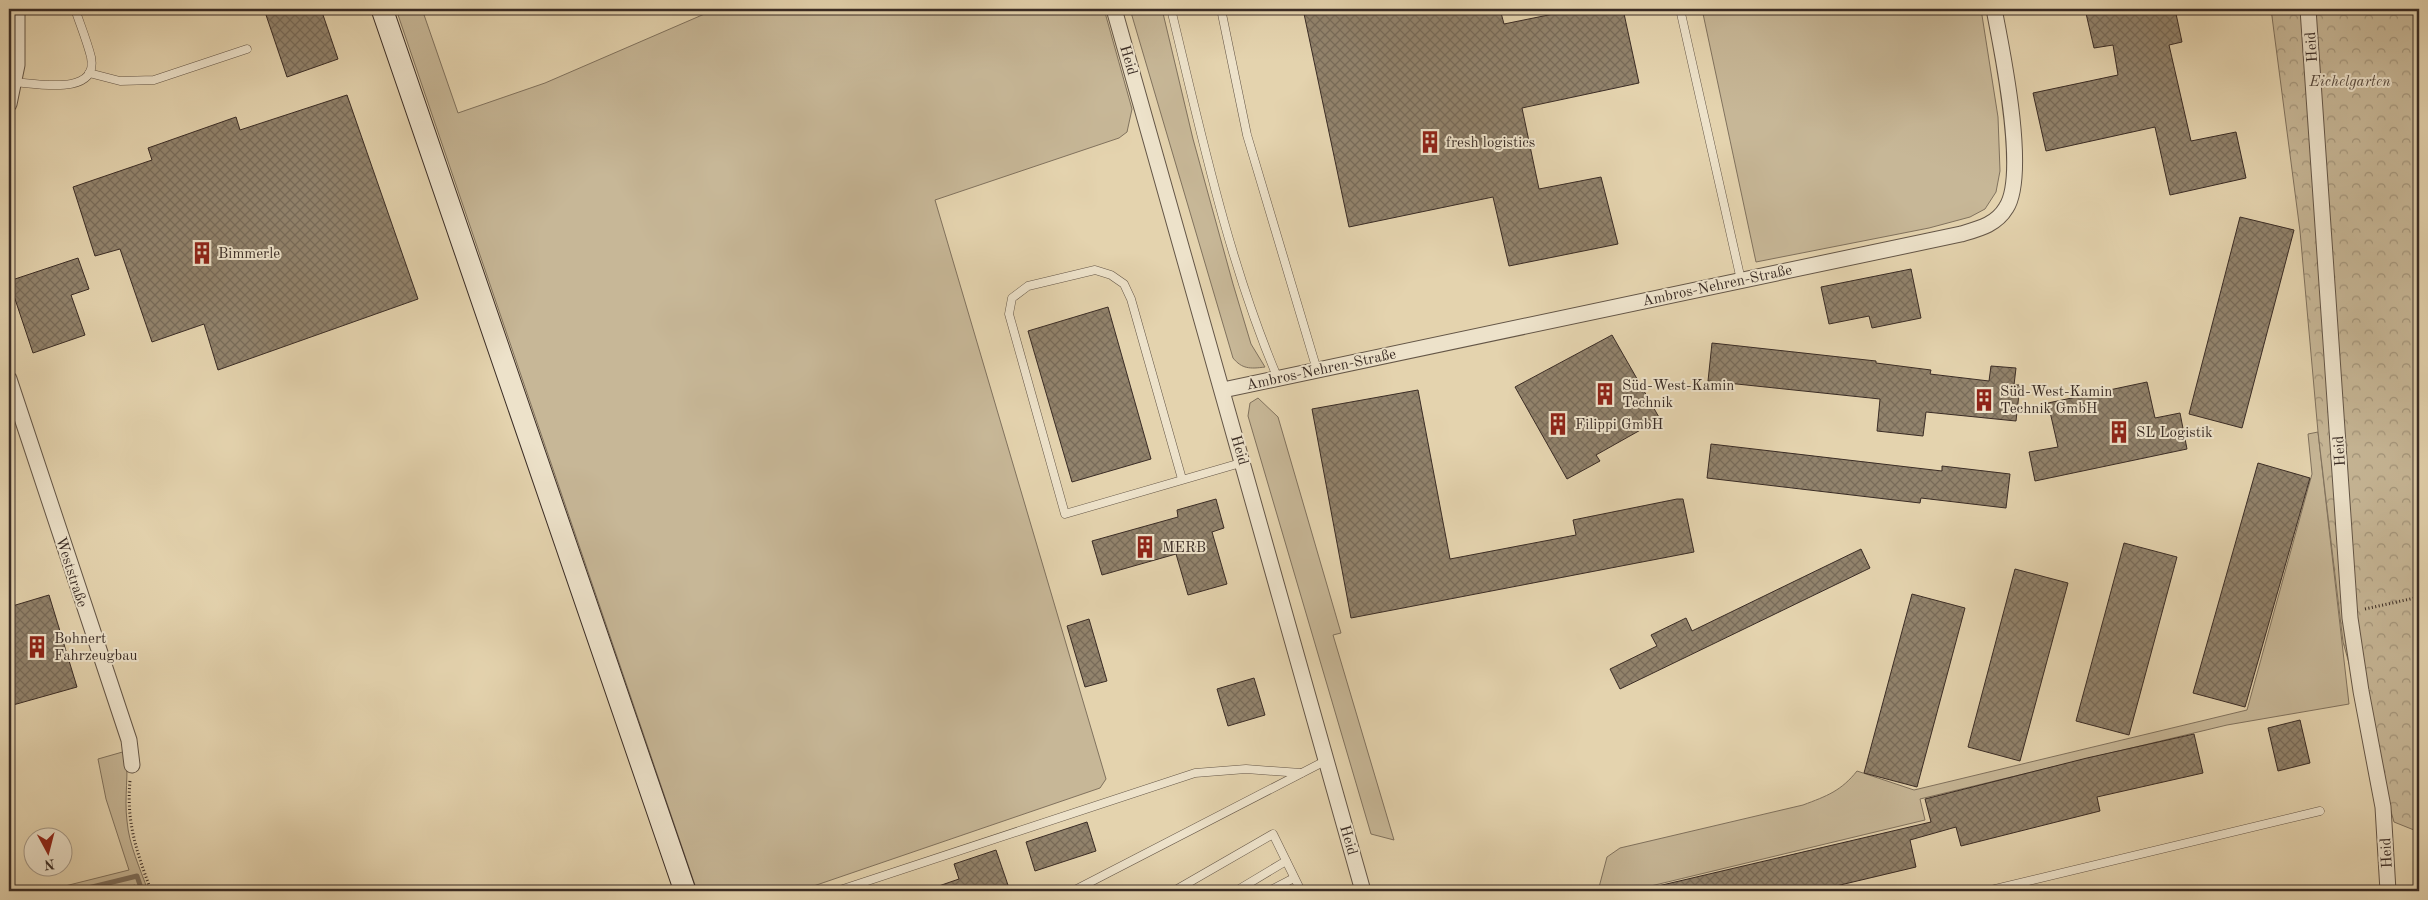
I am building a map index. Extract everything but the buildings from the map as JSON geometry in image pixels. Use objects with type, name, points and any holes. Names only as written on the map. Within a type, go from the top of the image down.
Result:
[{"type":"main road","points":[[382,9],[685,891]]},
{"type":"street","points":[[9,104],[17,64],[17,9]]},
{"type":"street","name":"Heid","points":[[1114,9],[1244,462],[1363,891]]},
{"type":"street","name":"Ambros-Nehren-Straße","points":[[1223,390],[1961,234],[1989,225],[2006,209],[2015,186],[2010,88],[1994,9]]},
{"type":"street","name":"Heid","points":[[2308,9],[2350,618],[2360,691],[2383,807],[2388,891]]},
{"type":"street","name":"Weststraße","points":[[9,379],[129,740],[132,765]]},
{"type":"lane","points":[[13,82],[65,85],[83,81],[89,73],[92,59],[75,9]]},
{"type":"lane","points":[[1171,9],[1236,264],[1258,331],[1278,378]]},
{"type":"lane","points":[[1221,9],[1247,135],[1318,370]]},
{"type":"lane","points":[[1680,9],[1741,280]]},
{"type":"lane","points":[[89,73],[120,82],[154,80],[247,49]]},
{"type":"lane","points":[[1182,479],[1131,299],[1124,284],[1111,275],[1095,270],[1028,286],[1012,298],[1009,314],[1065,514],[1244,462]]},
{"type":"lane","points":[[1073,891],[1327,760]]},
{"type":"lane","points":[[836,891],[1195,773],[1246,769],[1301,773]]},
{"type":"lane","points":[[1987,891],[2320,811]]},
{"type":"lane","points":[[1174,891],[1273,834],[1301,891]]},
{"type":"lane","points":[[1236,891],[1286,861]]},
{"type":"lane","points":[[1269,891],[1294,878]]},
{"type":"path","points":[[2350,618],[2365,609],[2419,597]]},
{"type":"path","points":[[132,765],[128,804],[132,839],[151,891]]},
{"type":"green space","points":[[396,9],[422,9],[458,113],[545,83],[716,9],[1104,9],[1132,109],[1127,132],[1119,138],[935,200],[1106,779],[1100,788],[799,891],[697,891]]},
{"type":"green space","points":[[1130,9],[1162,9],[1193,139],[1233,284],[1251,344],[1265,367],[1247,367],[1233,358]]},
{"type":"green space","points":[[1702,9],[1981,9],[1998,117],[2000,171],[1996,192],[1985,209],[1970,217],[1929,228],[1756,262]]},
{"type":"green space","name":"Eichelgarten","points":[[2271,9],[2419,9],[2419,832],[2394,822],[2343,642],[2318,432],[2300,231]]},
{"type":"green space","points":[[1258,398],[1278,417],[1341,633],[1333,635],[1394,840],[1371,834],[1248,416],[1250,403]]},
{"type":"green space","points":[[2318,432],[2349,704],[2227,725],[1920,799],[1925,820],[1630,891],[1598,891],[1607,857],[1620,848],[1803,805],[1833,792],[1857,771],[1914,790],[2247,710],[2312,474],[2308,434]]},
{"type":"green space","points":[[126,751],[126,812],[128,830],[148,891],[137,891],[135,885],[108,891],[45,891],[129,870],[106,799],[98,759]]},
{"type":"waterway","points":[[76,891],[137,876],[142,891]]},
{"type":"place","name":"fresh logistics","points":[[1430,142]]},
{"type":"place","name":"Bimmerle","points":[[202,253]]},
{"type":"place","name":"Süd-West-Kamin Technik","points":[[1605,394]]},
{"type":"place","name":"Süd-West-Kamin Technik GmbH","points":[[1984,400]]},
{"type":"place","name":"Filippi GmbH","points":[[1558,424]]},
{"type":"place","name":"SL Logistik","points":[[2119,432]]},
{"type":"place","name":"MERB","points":[[1145,547]]},
{"type":"place","name":"Bohnert Fahrzeugbau","points":[[37,647]]}]
